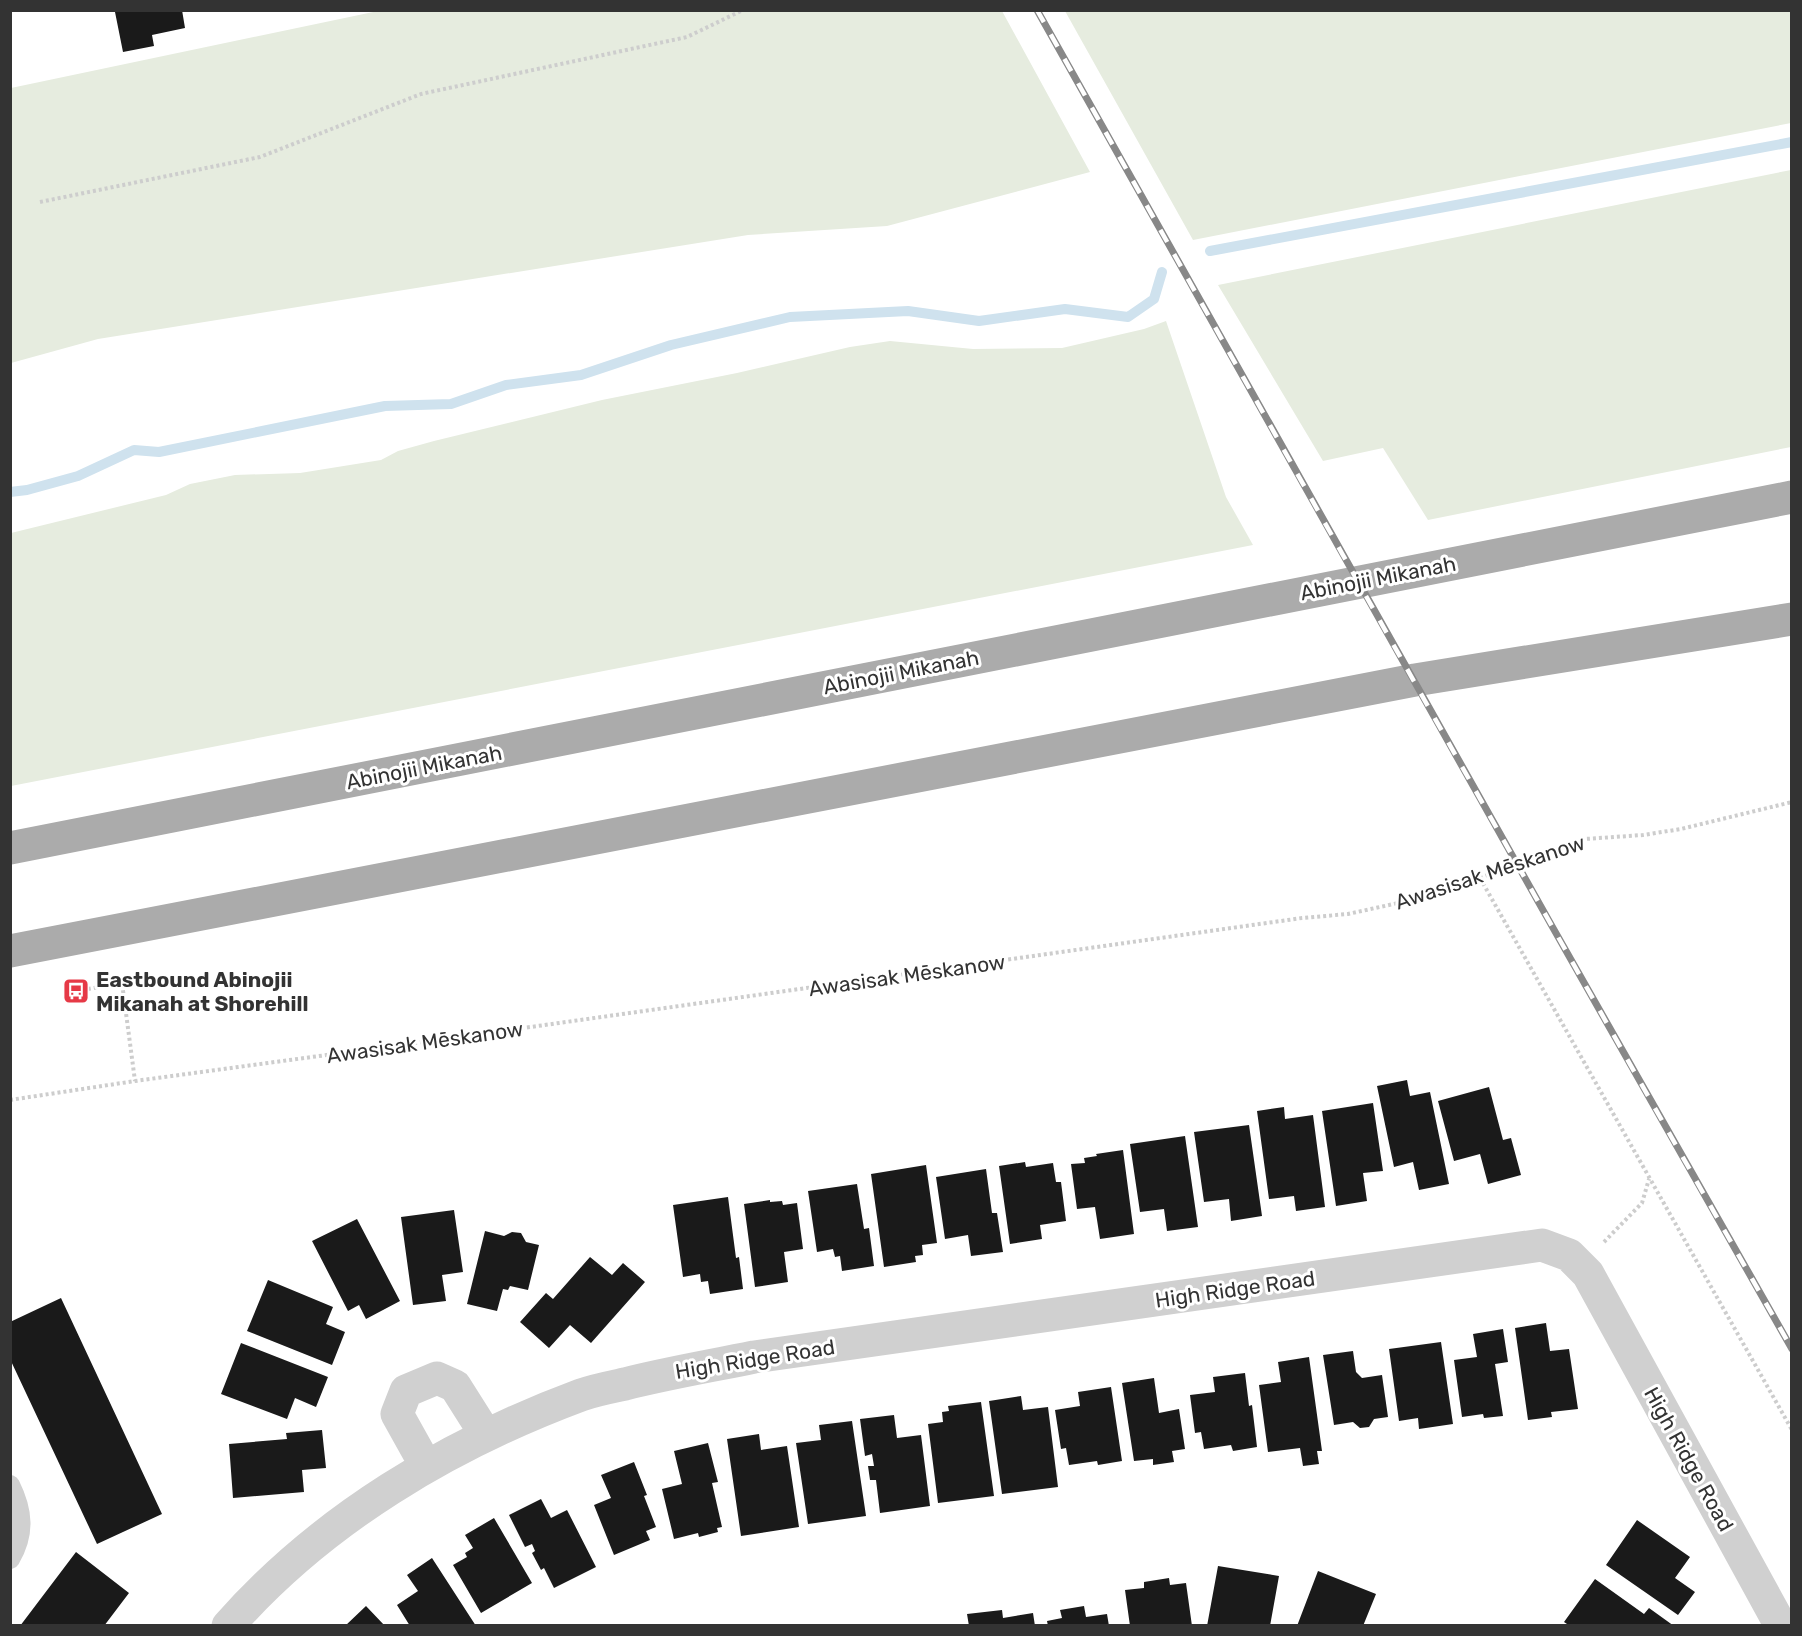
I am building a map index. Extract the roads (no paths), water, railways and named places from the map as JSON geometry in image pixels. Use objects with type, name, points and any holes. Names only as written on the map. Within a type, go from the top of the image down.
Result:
[{"type":"main road","name":"Abinojii Mikanah","points":[[10,848],[1791,497]]},
{"type":"main road","points":[[10,951],[1415,680],[1791,619]]},
{"type":"street","name":"High Ridge Road","points":[[228,1626],[256,1593],[339,1522],[426,1466],[486,1435],[583,1394],[657,1376],[754,1357],[1542,1245],[1569,1255],[1588,1274],[1781,1626]]},
{"type":"street","points":[[426,1466],[397,1414],[406,1391],[436,1378],[455,1386],[486,1435]]},
{"type":"lane","points":[[10,1485],[22,1515],[17,1548],[10,1559]]},
{"type":"waterway","points":[[1210,251],[1792,142]]},
{"type":"waterway","points":[[10,492],[27,490],[78,476],[134,450],[159,452],[385,406],[451,404],[506,385],[581,375],[671,345],[790,317],[908,311],[979,321],[1065,309],[1128,317],[1154,299],[1162,272]]},
{"type":"railway","points":[[1037,10],[1792,1349]]},
{"type":"place","name":"Eastbound Abinojii Mikanah at Shorehill","points":[[76,991]]}]
